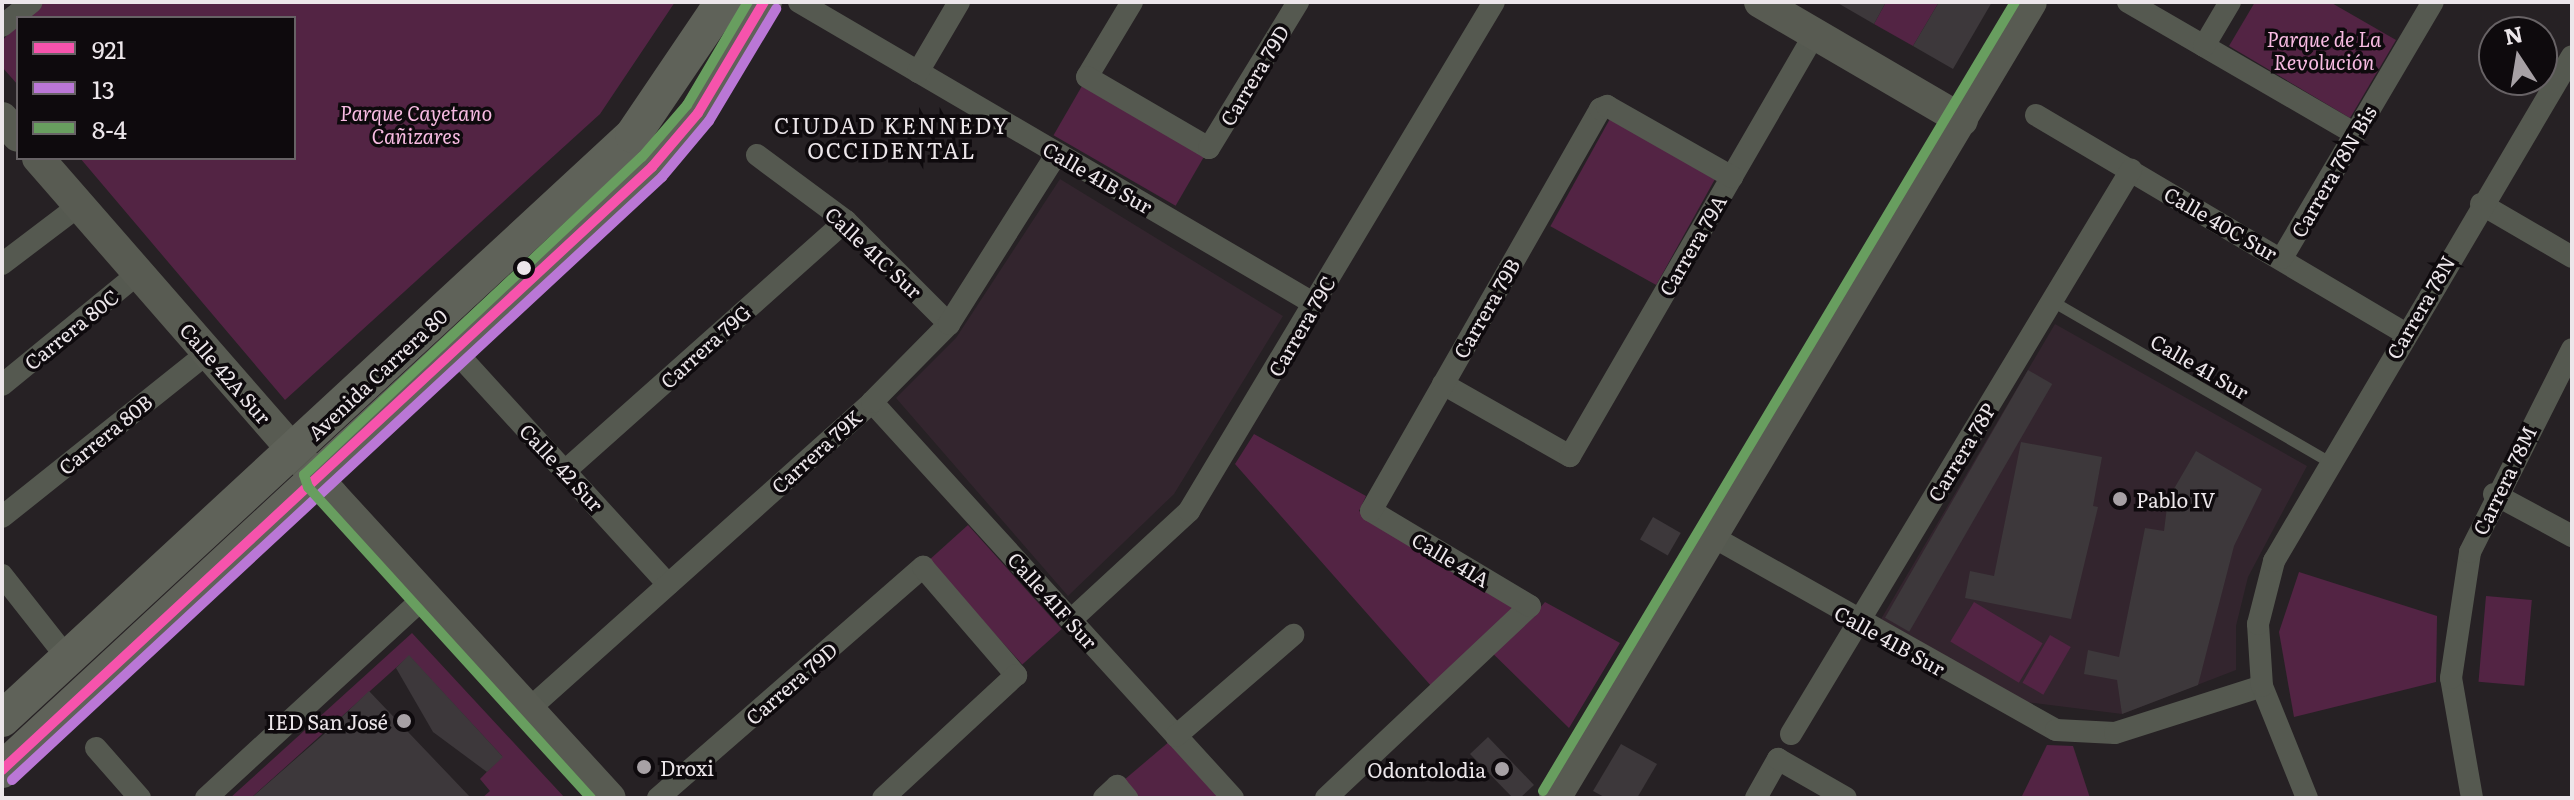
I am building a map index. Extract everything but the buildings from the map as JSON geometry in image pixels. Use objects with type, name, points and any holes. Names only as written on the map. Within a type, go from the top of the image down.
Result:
[{"type":"main road","name":"Avenida Carrera 80","points":[[2,719],[633,135],[723,2]]},
{"type":"main road","name":"Avenida Carrera 80","points":[[2,770],[652,167],[713,90],[764,2]]},
{"type":"street","points":[[2,26],[32,2]]},
{"type":"street","name":"Calle 41B Sur","points":[[799,2],[1313,303]]},
{"type":"street","points":[[918,72],[959,2]]},
{"type":"street","name":"Carrera 79D","points":[[1132,2],[1087,77],[1209,148],[1298,2]]},
{"type":"street","name":"Carrera 79C","points":[[1071,620],[1189,511],[1494,2]]},
{"type":"street","points":[[1760,2],[1962,120]]},
{"type":"street","points":[[1555,798],[1715,538],[2031,2]]},
{"type":"street","points":[[2128,2],[2356,134]]},
{"type":"street","points":[[2204,46],[2230,2]]},
{"type":"street","name":"Carrera 78N Bis","points":[[2282,258],[2433,2]]},
{"type":"street","name":"Carrera 79A","points":[[1443,384],[1570,456],[1815,34]]},
{"type":"street","name":"Carrera 78N","points":[[2307,798],[2262,686],[2258,624],[2274,561],[2404,333],[2572,56]]},
{"type":"street","name":"Carrera 79B","points":[[1371,511],[1603,106],[1732,177]]},
{"type":"street","name":"Calle 40C Sur","points":[[2036,115],[2404,333]]},
{"type":"street","points":[[2,118],[16,134]]},
{"type":"street","name":"Carrera 79K","points":[[529,709],[872,402],[949,324],[1057,153]]},
{"type":"street","name":"Calle 41C Sur","points":[[757,155],[846,221],[949,324]]},
{"type":"street","name":"Calle 42A Sur","points":[[40,160],[318,478],[610,798]]},
{"type":"street","name":"Carrera 78P","points":[[1791,734],[2131,170]]},
{"type":"street","points":[[2,264],[81,204]]},
{"type":"street","points":[[2481,204],[2572,257]]},
{"type":"street","name":"Carrera 79G","points":[[565,471],[846,221]]},
{"type":"street","name":"Carrera 80C","points":[[2,385],[140,272]]},
{"type":"street","name":"Carrera 78M","points":[[2472,798],[2453,709],[2455,618],[2470,552],[2494,494],[2572,349]]},
{"type":"street","name":"Calle 42 Sur","points":[[455,351],[668,584]]},
{"type":"street","name":"Carrera 80B","points":[[2,517],[209,352]]},
{"type":"street","name":"Calle 41F Sur","points":[[872,402],[1233,798]]},
{"type":"street","points":[[2494,494],[2572,536]]},
{"type":"street","name":"Calle 41A","points":[[1326,798],[1530,606],[1371,511]]},
{"type":"street","name":"Calle 41B Sur","points":[[1715,538],[1858,623],[2069,732],[2115,733],[2262,686]]},
{"type":"street","name":"Carrera 79D","points":[[658,798],[923,567],[1016,675],[883,798]]},
{"type":"street","points":[[2,575],[69,660]]},
{"type":"street","points":[[206,798],[426,596]]},
{"type":"street","points":[[1176,736],[1293,635]]},
{"type":"street","points":[[96,748],[140,798]]},
{"type":"street","points":[[1756,798],[1778,759],[1846,798]]},
{"type":"lane","name":"Calle 41 Sur","points":[[2052,301],[2331,463]]},
{"type":"shaded area","points":[[1060,179],[1283,316],[1174,494],[1068,596],[896,398],[956,338]]},
{"type":"shaded area","name":"Pablo IV","points":[[2055,324],[2307,466],[2248,577],[2236,626],[2236,670],[2122,714],[2026,702],[1881,619]]},
{"type":"green space","name":"Parque Cayetano Cañizares","points":[[41,2],[675,2],[600,114],[285,400],[82,160],[296,160],[296,16],[25,16]]},
{"type":"green space","points":[[1886,2],[1939,2],[1913,46],[1874,24]]},
{"type":"green space","name":"Parque de La Revolución","points":[[2255,2],[2330,2],[2396,40],[2350,118],[2229,46]]},
{"type":"green space","points":[[16,25],[16,83],[2,67],[2,41]]},
{"type":"green space","points":[[1082,86],[1204,156],[1176,206],[1054,135]]},
{"type":"green space","points":[[1611,117],[1717,176],[1656,285],[1550,226]]},
{"type":"green space","points":[[1254,434],[1366,496],[1359,511],[1533,616],[1545,602],[1620,643],[1569,728],[1480,641],[1432,687],[1235,464]]},
{"type":"green space","points":[[968,525],[1062,629],[1022,665],[929,560]]},
{"type":"green space","points":[[2299,572],[2437,616],[2436,682],[2294,717],[2279,632]]},
{"type":"green space","points":[[2486,596],[2532,600],[2524,686],[2479,682]]},
{"type":"green space","points":[[1974,602],[2043,643],[2019,683],[1950,641]]},
{"type":"green space","points":[[412,633],[565,798],[482,798],[490,791],[480,779],[502,756],[409,656],[251,798],[230,798]]},
{"type":"green space","points":[[2050,635],[2071,647],[2043,695],[2022,683]]},
{"type":"green space","points":[[1170,741],[1221,798],[1140,798],[1124,780]]},
{"type":"green space","points":[[2047,745],[2073,746],[2090,798],[2021,798]]},
{"type":"transit line","name":"8-4","points":[[591,798],[308,487],[304,475],[642,157],[687,105],[748,2]]},
{"type":"transit line","name":"921","points":[[2,770],[652,167],[698,113],[764,2]]},
{"type":"transit line","name":"8-4","points":[[1543,791],[2015,2]]},
{"type":"transit line","name":"13","points":[[12,780],[662,177],[709,121],[776,9]]},
{"type":"place","name":"Pablo IV","points":[[2120,499]]},
{"type":"place","name":"IED San José","points":[[404,721]]},
{"type":"place","name":"Droxi","points":[[644,767]]},
{"type":"place","name":"Odontolodia","points":[[1502,769]]},
{"type":"district","name":"CIUDAD KENNEDY OCCIDENTAL","points":[[892,136]]}]
